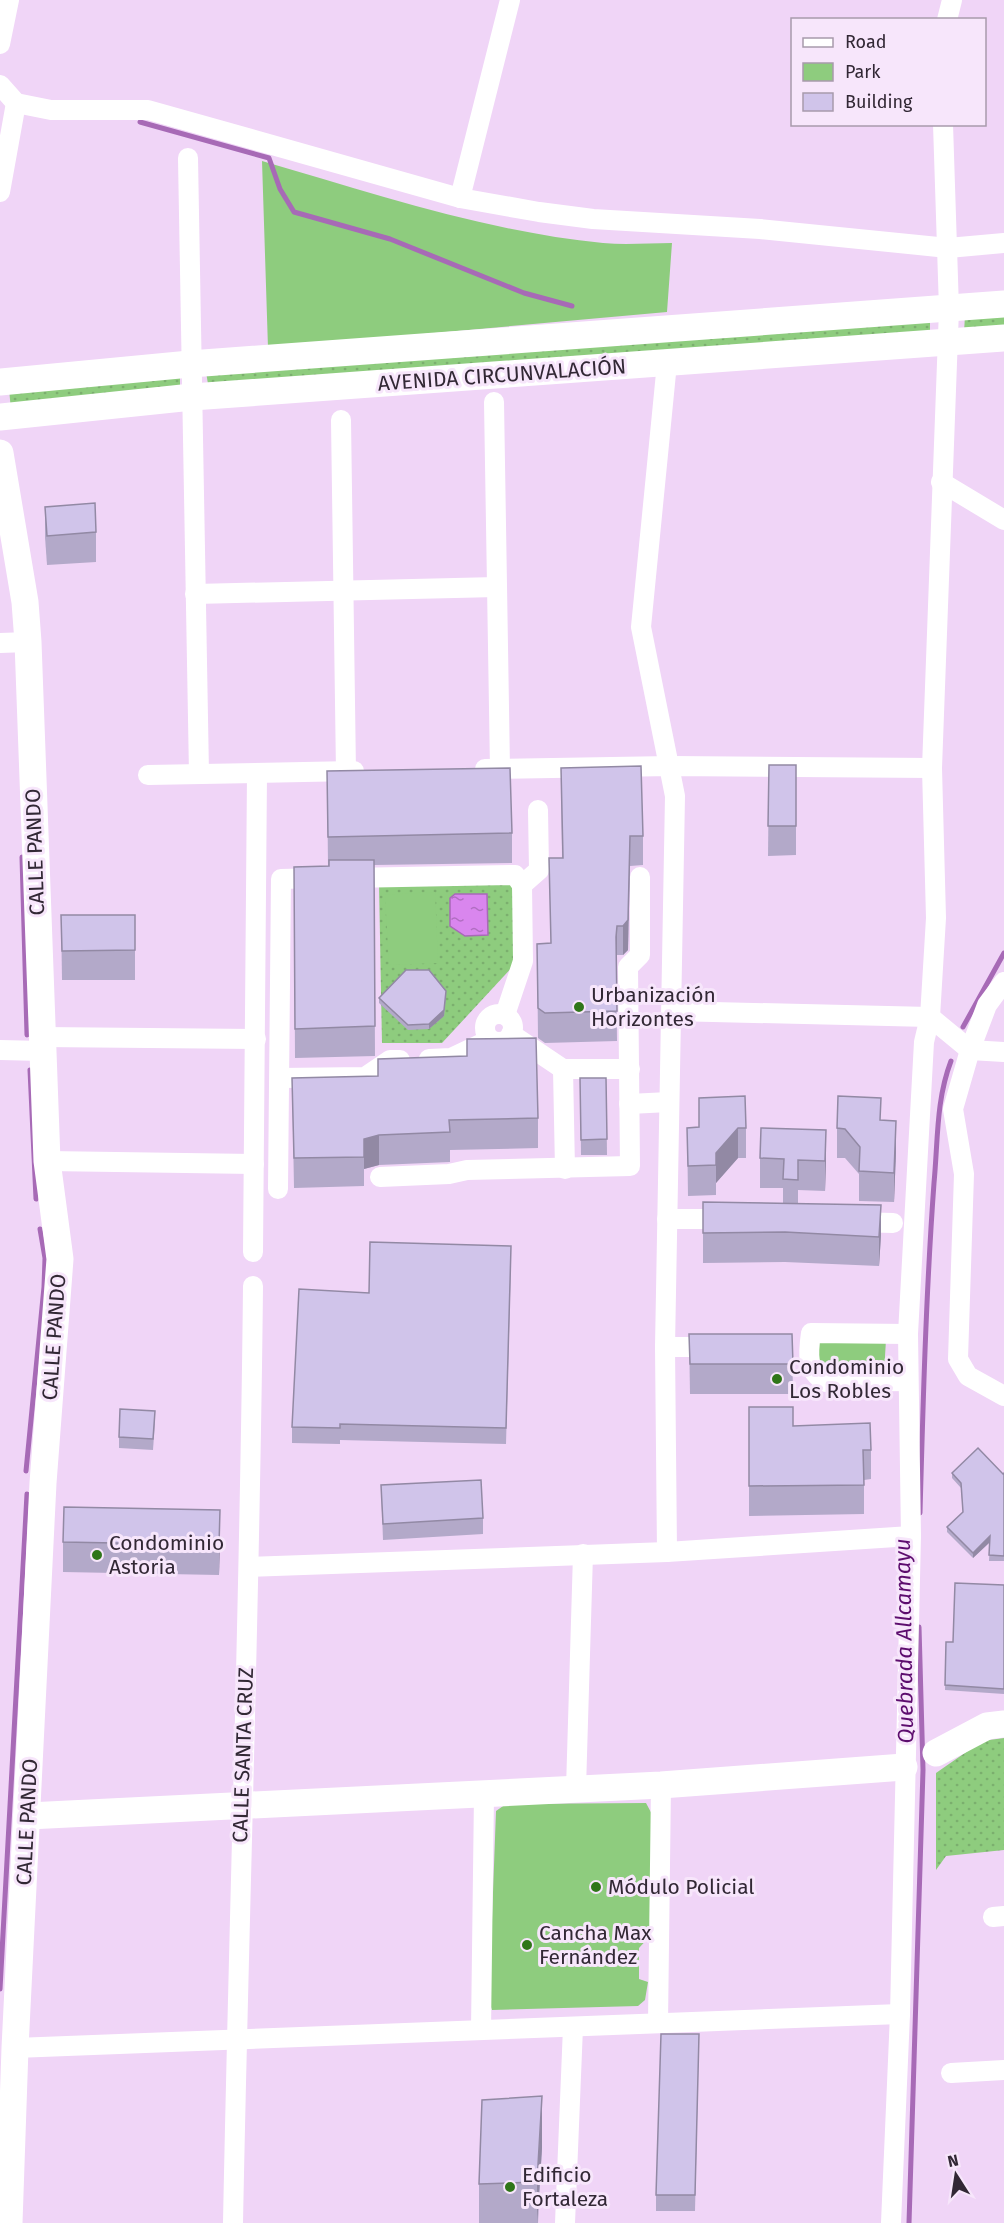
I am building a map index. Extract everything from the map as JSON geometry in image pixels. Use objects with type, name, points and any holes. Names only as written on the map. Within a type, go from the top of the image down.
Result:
[{"type":"street","points":[[0,44],[9,0]]},
{"type":"street","points":[[460,198],[510,0]]},
{"type":"street","points":[[948,18],[952,0]]},
{"type":"street","points":[[0,85],[16,103],[51,110],[148,110],[460,198],[593,219],[760,229],[948,248],[1004,243]]},
{"type":"street","points":[[0,192],[16,103]]},
{"type":"street","points":[[891,2223],[900,2014],[917,1760],[908,1334],[924,1042],[930,1017],[936,918],[932,768],[948,309],[943,126]]},
{"type":"street","points":[[188,158],[199,774]]},
{"type":"street","name":"AVENIDA CIRCUNVALACIÓN","points":[[0,382],[190,364],[1004,304]]},
{"type":"street","name":"AVENIDA CIRCUNVALACIÓN","points":[[0,417],[192,397],[1004,338]]},
{"type":"street","points":[[667,1552],[665,1347],[675,796],[671,766],[641,627],[668,363]]},
{"type":"street","points":[[494,402],[500,769]]},
{"type":"street","points":[[341,420],[346,772]]},
{"type":"street","name":"CALLE PANDO","points":[[0,453],[25,602],[28,642],[47,1161],[60,1259],[43,1483],[15,2048],[9,2223]]},
{"type":"street","points":[[941,482],[1004,520]]},
{"type":"street","points":[[195,594],[497,588]]},
{"type":"street","points":[[0,643],[28,642]]},
{"type":"street","points":[[464,770],[671,766],[932,768]]},
{"type":"street","points":[[148,775],[369,771]]},
{"type":"street","points":[[253,1252],[257,773]]},
{"type":"street","points":[[522,885],[539,870],[538,810]]},
{"type":"street","points":[[278,1189],[281,879],[515,875],[522,885],[523,961],[505,1015]]},
{"type":"street","points":[[380,1177],[449,1174],[467,1170],[630,1166],[628,968],[640,955],[640,878]]},
{"type":"street","points":[[1004,982],[987,1005],[970,1050],[953,1109],[964,1174],[958,1359],[968,1376],[1004,1396]]},
{"type":"street","points":[[672,1011],[930,1017],[970,1050],[1004,1052]]},
{"type":"street","points":[[491,1039],[485,1027],[488,1019],[496,1014],[505,1015],[511,1021],[511,1034]]},
{"type":"street","points":[[280,1078],[365,1077],[390,1060],[451,1058],[491,1039],[500,1041],[511,1034]]},
{"type":"street","points":[[511,1034],[564,1070],[630,1069]]},
{"type":"street","points":[[0,1050],[42,1044],[256,1040]]},
{"type":"street","points":[[564,1070],[564,1169]]},
{"type":"street","points":[[629,1104],[669,1102]]},
{"type":"street","points":[[47,1161],[254,1164]]},
{"type":"street","points":[[667,1219],[747,1219]]},
{"type":"street","points":[[836,1221],[893,1223]]},
{"type":"street","name":"CALLE SANTA CRUZ","points":[[233,2223],[241,1805],[250,1567],[253,1286]]},
{"type":"street","points":[[908,1334],[811,1333],[809,1349],[811,1370],[818,1378],[826,1382],[908,1381]]},
{"type":"street","points":[[665,1347],[737,1348]]},
{"type":"street","points":[[785,1349],[809,1349]]},
{"type":"street","points":[[250,1567],[667,1552],[912,1536]]},
{"type":"street","points":[[576,1789],[583,1554]]},
{"type":"street","points":[[28,1816],[661,1785],[917,1760],[987,1726],[1004,1724]]},
{"type":"street","points":[[658,2023],[661,1785]]},
{"type":"street","points":[[481,2030],[484,1794]]},
{"type":"street","points":[[15,2048],[900,2014]]},
{"type":"street","points":[[565,2223],[573,2026]]},
{"type":"street","points":[[951,2073],[1004,2070]]},
{"type":"green space","points":[[262,161],[431,210],[516,230],[603,243],[672,243],[667,312],[268,348]]},
{"type":"green space","points":[[1004,311],[1004,331],[964,334],[965,314]]},
{"type":"green space","points":[[930,317],[930,337],[209,390],[206,372]]},
{"type":"green space","points":[[180,374],[180,392],[11,410],[9,389]]},
{"type":"green space","points":[[379,884],[515,884],[517,962],[442,1043],[382,1043]]},
{"type":"green space","points":[[435,892],[438,963],[389,965],[385,895]]},
{"type":"green space","points":[[886,1339],[884,1374],[823,1375],[815,1347],[818,1342]]},
{"type":"green space","points":[[1004,1738],[1004,1850],[946,1856],[936,1870],[936,1773],[982,1741]]},
{"type":"green space","points":[[646,1803],[654,1818],[651,1935],[639,1948],[639,1979],[648,1982],[645,2000],[638,2006],[492,2010],[489,2001],[496,1811],[506,1804]]},
{"type":"water","points":[[455,894],[487,894],[488,935],[465,936],[450,926],[450,898]]},
{"type":"building","points":[[95,503],[96,532],[47,536],[45,507]]},
{"type":"building","points":[[769,765],[796,765],[796,826],[768,826]]},
{"type":"building","points":[[641,766],[643,836],[630,836],[628,920],[623,926],[617,926],[616,937],[617,1011],[545,1013],[538,1008],[537,944],[551,943],[549,858],[563,858],[561,768]]},
{"type":"building","points":[[510,768],[512,833],[328,837],[327,771]]},
{"type":"building","points":[[329,860],[374,860],[375,1026],[295,1029],[294,867],[329,866]]},
{"type":"building","points":[[61,915],[135,915],[135,950],[62,951]]},
{"type":"building","points":[[406,970],[429,970],[446,991],[444,1010],[429,1024],[408,1025],[379,998]]},
{"type":"building","points":[[536,1038],[538,1118],[449,1120],[450,1132],[379,1135],[364,1139],[364,1157],[294,1158],[292,1078],[378,1076],[378,1059],[467,1056],[467,1039]]},
{"type":"building","name":"Urbanización Horizontes","points":[[580,1078],[606,1078],[607,1139],[581,1140]]},
{"type":"building","points":[[745,1096],[746,1128],[738,1128],[716,1153],[716,1165],[688,1166],[687,1128],[699,1127],[699,1098]]},
{"type":"building","points":[[838,1096],[881,1098],[880,1120],[896,1121],[894,1173],[859,1171],[860,1147],[845,1129],[837,1128]]},
{"type":"building","points":[[761,1128],[826,1130],[825,1161],[798,1160],[798,1180],[783,1179],[784,1159],[760,1158]]},
{"type":"building","points":[[703,1202],[881,1205],[879,1237],[785,1232],[703,1233]]},
{"type":"building","points":[[370,1242],[511,1246],[506,1428],[340,1424],[340,1428],[292,1427],[299,1289],[369,1293]]},
{"type":"building","points":[[689,1334],[792,1334],[793,1364],[690,1364]]},
{"type":"building","points":[[749,1407],[793,1407],[793,1426],[870,1423],[871,1450],[863,1450],[864,1485],[749,1486]]},
{"type":"building","points":[[120,1409],[155,1411],[153,1439],[119,1437]]},
{"type":"building","points":[[978,1448],[1004,1473],[1004,1556],[989,1555],[990,1536],[973,1553],[947,1527],[963,1512],[961,1483],[952,1473]]},
{"type":"building","points":[[481,1480],[483,1518],[383,1524],[381,1485]]},
{"type":"building","points":[[64,1507],[220,1510],[219,1545],[63,1542]]},
{"type":"building","points":[[955,1583],[1004,1585],[1004,1689],[945,1685],[946,1642],[953,1642]]},
{"type":"building","points":[[661,2034],[699,2034],[695,2195],[656,2195]]},
{"type":"building","points":[[542,2096],[537,2182],[479,2184],[482,2100]]},
{"type":"waterway","points":[[140,122],[269,158],[280,189],[294,212],[390,239],[524,293],[572,306]]},
{"type":"waterway","points":[[22,857],[27,1035]]},
{"type":"waterway","name":"Quebrada Allcamayu","points":[[963,1027],[1004,953]]},
{"type":"waterway","name":"Quebrada Allcamayu","points":[[920,1513],[927,1307],[937,1136],[940,1106],[951,1061]]},
{"type":"waterway","points":[[30,1070],[36,1199]]},
{"type":"waterway","points":[[26,1471],[44,1287],[45,1258],[40,1229]]},
{"type":"waterway","points":[[0,1989],[27,1494]]},
{"type":"waterway","name":"Quebrada Allcamayu","points":[[909,2223],[923,1770],[919,1627]]},
{"type":"place","name":"Urbanización Horizontes","points":[[579,1007]]},
{"type":"place","name":"Condominio Los Robles","points":[[777,1379]]},
{"type":"place","name":"Condominio Astoria","points":[[97,1555]]},
{"type":"place","name":"Módulo Policial","points":[[596,1887]]},
{"type":"place","name":"Cancha Max Fernández","points":[[527,1945]]},
{"type":"place","name":"Edificio Fortaleza","points":[[510,2187]]}]
